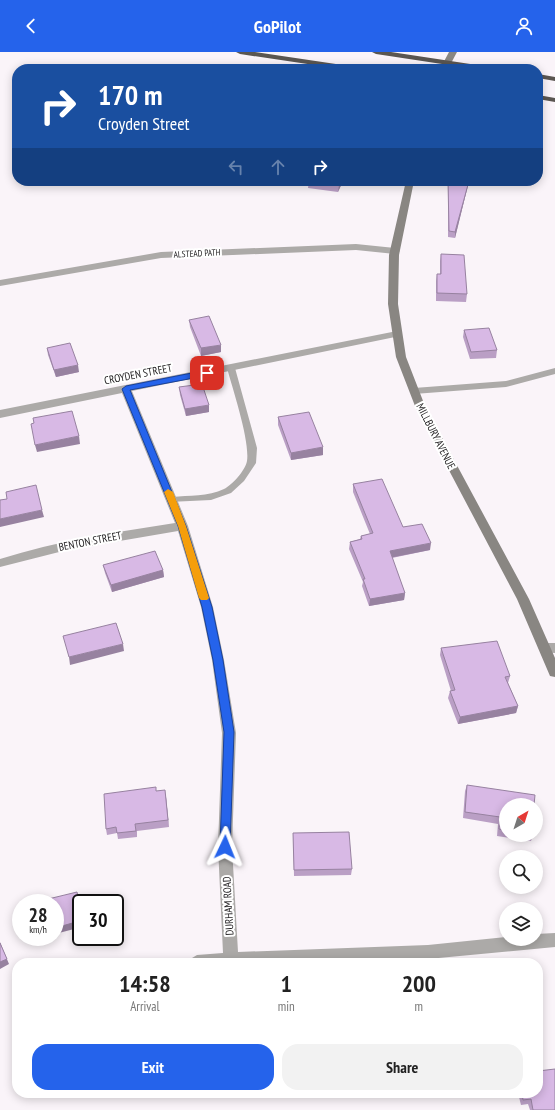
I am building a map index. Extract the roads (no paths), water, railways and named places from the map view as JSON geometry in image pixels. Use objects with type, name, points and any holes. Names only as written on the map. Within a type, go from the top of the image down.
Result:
[{"type":"highway","points":[[240,52],[322,64]]},
{"type":"highway","points":[[376,52],[458,64]]},
{"type":"highway","points":[[543,77],[555,79]]},
{"type":"highway","points":[[543,98],[555,100]]},
{"type":"main road","points":[[447,64],[453,52]]},
{"type":"main road","name":"MILLBURY AVENUE","points":[[409,186],[395,251],[393,304],[401,357],[420,406],[550,648],[555,672]]},
{"type":"street","name":"ALSTEAD PATH","points":[[0,283],[161,255],[356,247],[395,251]]},
{"type":"street","name":"CROYDEN STREET","points":[[0,414],[398,334]]},
{"type":"street","name":"DURHAM ROAD","points":[[126,389],[182,526],[207,607],[218,660],[229,732],[225,847],[231,958]]},
{"type":"street","name":"BENTON STREET","points":[[0,562],[25,555],[120,535],[182,526]]},
{"type":"street","points":[[280,958],[428,952],[555,940]]},
{"type":"lane","points":[[172,500],[212,497],[228,492],[241,479],[251,463],[252,448],[231,368]]},
{"type":"lane","points":[[414,391],[506,384],[555,371]]}]
